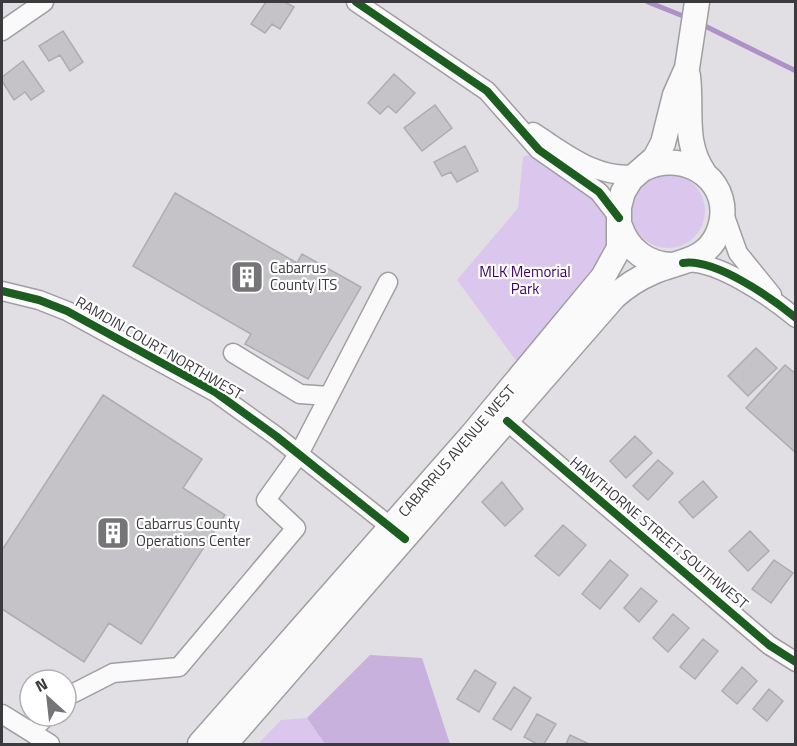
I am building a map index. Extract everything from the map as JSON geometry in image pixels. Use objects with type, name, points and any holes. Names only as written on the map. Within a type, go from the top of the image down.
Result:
[{"type":"main road","name":"CABARRUS AVENUE WEST","points":[[200,744],[398,533],[507,421],[614,297],[646,275],[697,258],[713,243],[721,222],[721,201],[693,153],[689,135],[687,68],[697,2]]},
{"type":"main road","name":"CABARRUS AVENUE WEST","points":[[225,744],[592,292],[616,256],[623,192],[660,149],[675,95],[687,68]]},
{"type":"main road","points":[[640,172],[658,163],[674,162],[690,165],[704,173]]},
{"type":"main road","points":[[619,222],[630,246],[640,256],[654,262],[679,264]]},
{"type":"street","points":[[2,31],[45,2]]},
{"type":"street","points":[[356,2],[487,91],[539,150],[604,196],[619,222]]},
{"type":"street","points":[[513,120],[602,172],[619,176],[640,172]]},
{"type":"street","points":[[721,201],[736,248],[780,306]]},
{"type":"street","points":[[679,264],[694,263],[715,268],[780,306],[795,318]]},
{"type":"street","points":[[78,691],[112,673],[146,668],[179,667],[296,528],[266,500],[299,454],[388,282]]},
{"type":"street","name":"RAMDIN COURT NORTHWEST","points":[[2,291],[47,302],[105,331],[215,392],[299,454],[398,533]]},
{"type":"street","points":[[233,353],[300,394],[329,396]]},
{"type":"street","name":"HAWTHORNE STREET SOUTHWEST","points":[[507,421],[769,645],[795,662]]},
{"type":"street","points":[[2,714],[50,744]]},
{"type":"street","points":[[31,732],[35,728]]},
{"type":"green space","name":"MLK Memorial Park","points":[[533,153],[602,203],[610,215],[607,255],[520,366],[457,280],[518,208],[523,157]]},
{"type":"green space","points":[[668,174],[682,177],[694,185],[702,197],[705,211],[702,225],[694,237],[682,245],[668,248],[654,245],[642,237],[634,225],[631,211],[634,197],[642,185],[654,177]]},
{"type":"green space","points":[[307,718],[325,744],[258,744],[281,720]]},
{"type":"shaded area","points":[[370,655],[422,658],[450,744],[325,744],[307,718]]},
{"type":"building","points":[[266,2],[285,2],[294,7],[280,29],[272,24],[265,33],[251,24]]},
{"type":"building","points":[[63,31],[83,62],[70,71],[60,55],[49,61],[39,46]]},
{"type":"building","points":[[23,61],[44,91],[31,100],[25,92],[14,100],[2,81],[2,77]]},
{"type":"building","points":[[394,74],[415,93],[396,113],[388,106],[380,114],[368,103]]},
{"type":"building","points":[[435,105],[452,128],[422,151],[404,128]]},
{"type":"building","points":[[465,146],[478,171],[457,182],[451,172],[442,176],[434,162]]},
{"type":"building","name":"Cabarrus County ITS","points":[[175,193],[297,263],[302,254],[361,287],[308,379],[245,344],[251,334],[133,266]]},
{"type":"building","points":[[756,348],[777,368],[748,396],[728,376]]},
{"type":"building","points":[[785,365],[796,374],[796,453],[746,408]]},
{"type":"building","name":"Cabarrus County Operations Center","points":[[103,395],[202,459],[183,488],[225,515],[141,644],[109,623],[84,662],[2,609],[2,550]]},
{"type":"building","points":[[635,436],[652,453],[626,478],[610,461]]},
{"type":"building","points":[[658,460],[673,473],[648,500],[633,486]]},
{"type":"building","points":[[703,481],[717,497],[693,518],[679,502]]},
{"type":"building","points":[[502,482],[523,509],[505,526],[482,502]]},
{"type":"building","points":[[563,525],[586,545],[559,576],[535,556]]},
{"type":"building","points":[[750,531],[769,551],[748,571],[729,551]]},
{"type":"building","points":[[610,560],[628,575],[600,609],[582,594]]},
{"type":"building","points":[[774,560],[793,573],[771,603],[752,589]]},
{"type":"building","points":[[641,588],[657,601],[639,622],[624,608]]},
{"type":"building","points":[[673,614],[689,628],[668,652],[653,638]]},
{"type":"building","points":[[703,639],[718,651],[695,679],[680,667]]},
{"type":"building","points":[[742,667],[757,681],[737,704],[722,691]]},
{"type":"building","points":[[475,670],[496,683],[479,712],[457,699]]},
{"type":"building","points":[[514,687],[531,698],[511,730],[493,719]]},
{"type":"building","points":[[769,689],[783,701],[767,721],[753,709]]},
{"type":"building","points":[[537,714],[556,724],[544,744],[537,744],[524,737]]},
{"type":"building","points":[[570,735],[589,744],[566,744]]},
{"type":"waterway","points":[[648,2],[688,18]]},
{"type":"waterway","points":[[699,23],[796,71]]},
{"type":"cycle path","points":[[356,2],[487,91],[539,150],[599,192],[619,218]]},
{"type":"cycle path","points":[[683,263],[696,263],[726,273],[758,290],[796,318]]},
{"type":"cycle path","points":[[2,291],[39,300],[67,311],[215,392],[276,436],[405,539]]},
{"type":"cycle path","points":[[507,421],[769,645],[796,662]]},
{"type":"place","name":"Cabarrus County ITS","points":[[247,277]]},
{"type":"place","name":"Cabarrus County Operations Center","points":[[113,533]]}]
